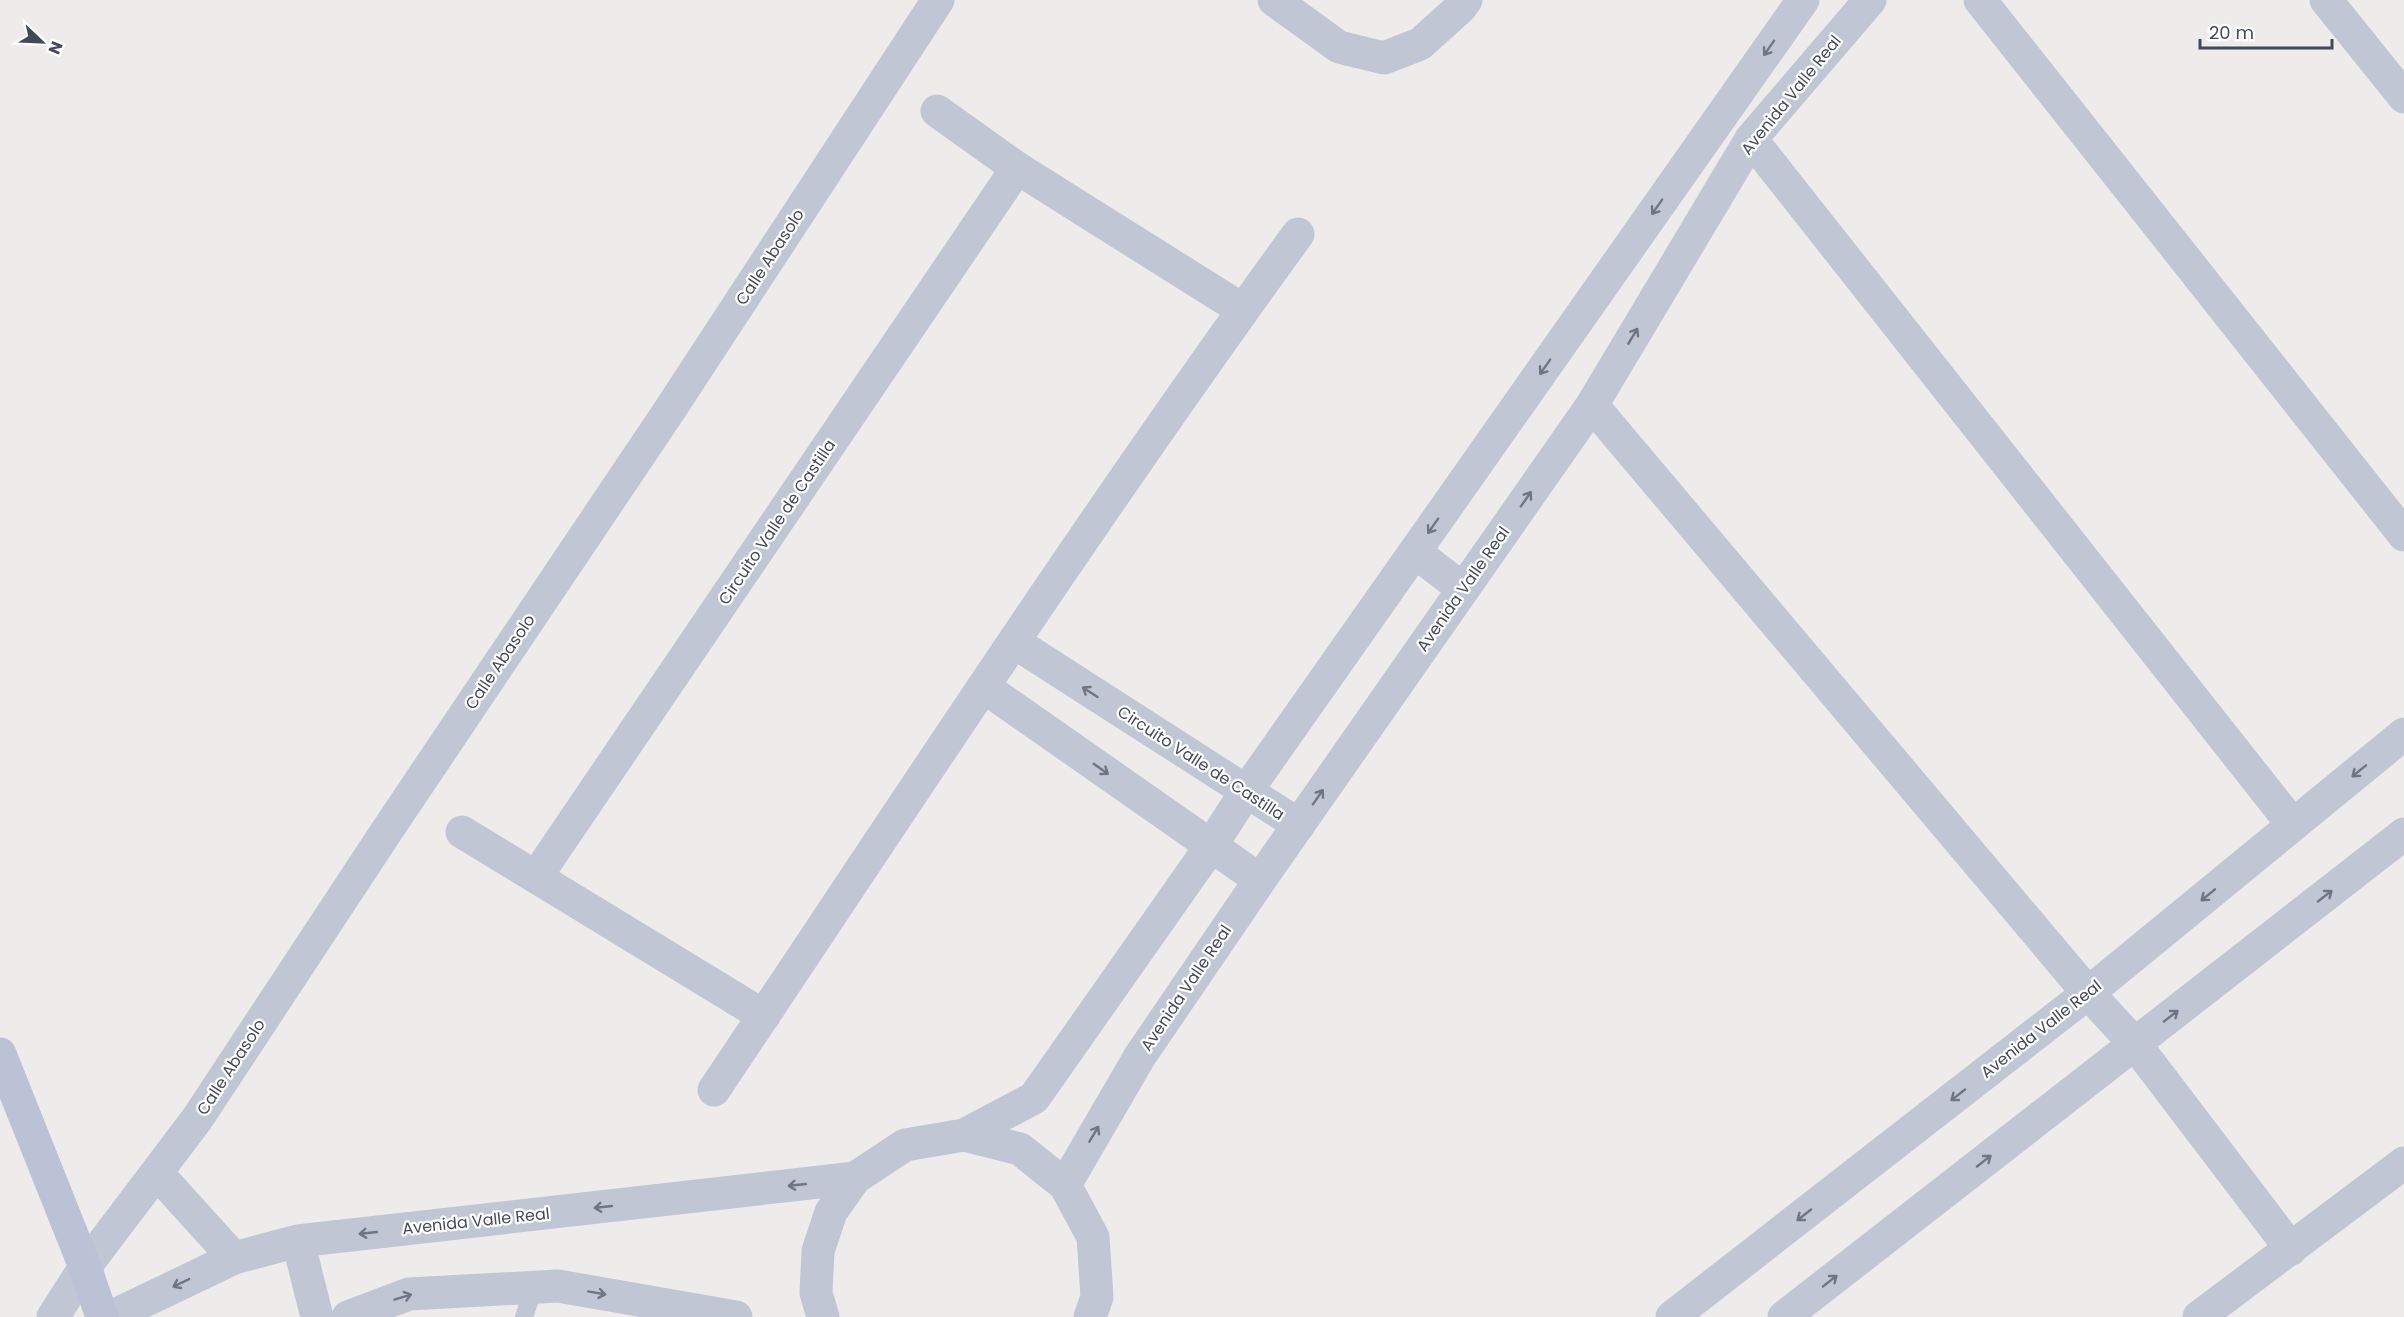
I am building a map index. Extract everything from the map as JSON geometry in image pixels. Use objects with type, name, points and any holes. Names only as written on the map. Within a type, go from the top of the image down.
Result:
[{"type":"main road","points":[[0,1054],[85,1267],[102,1317]]},
{"type":"street","name":"Calle Abasolo","points":[[53,1317],[85,1267],[197,1119],[394,819],[662,421],[938,0]]},
{"type":"street","points":[[1274,0],[1339,47],[1384,58],[1420,44],[1466,0]]},
{"type":"street","points":[[823,1317],[816,1293],[818,1251],[831,1212],[855,1178],[905,1145],[964,1134],[1034,1098],[1211,846],[1245,793],[1803,0]]},
{"type":"street","name":"Avenida Valle Real","points":[[1065,1185],[1140,1056],[1260,880],[1592,405],[1750,139],[1870,0]]},
{"type":"street","points":[[1980,0],[2404,535]]},
{"type":"street","points":[[2326,0],[2404,97]]},
{"type":"street","points":[[937,111],[1017,168],[1243,310]]},
{"type":"street","points":[[1750,139],[2293,825]]},
{"type":"street","name":"Circuito Valle de Castilla","points":[[536,877],[1017,168]]},
{"type":"street","points":[[714,1090],[1014,642],[1298,234]]},
{"type":"street","points":[[1592,405],[2088,993],[2135,1044],[2291,1249]]},
{"type":"street","points":[[1414,552],[1463,589]]},
{"type":"street","name":"Circuito Valle de Castilla","points":[[1014,642],[1245,793],[1299,825]]},
{"type":"street","points":[[984,687],[1260,880]]},
{"type":"street","name":"Avenida Valle Real","points":[[1672,1317],[2088,993],[2404,734]]},
{"type":"street","points":[[462,832],[764,1016]]},
{"type":"street","points":[[1784,1317],[2404,834]]},
{"type":"street","points":[[964,1134],[1020,1149],[1065,1185],[1093,1237],[1097,1310]]},
{"type":"street","points":[[2199,1317],[2404,1163]]},
{"type":"street","points":[[157,1173],[234,1258]]},
{"type":"street","name":"Avenida Valle Real","points":[[111,1317],[234,1258],[298,1241],[855,1178]]},
{"type":"street","points":[[298,1241],[317,1317]]},
{"type":"street","points":[[348,1317],[410,1294],[529,1302],[558,1286],[736,1317]]}]
